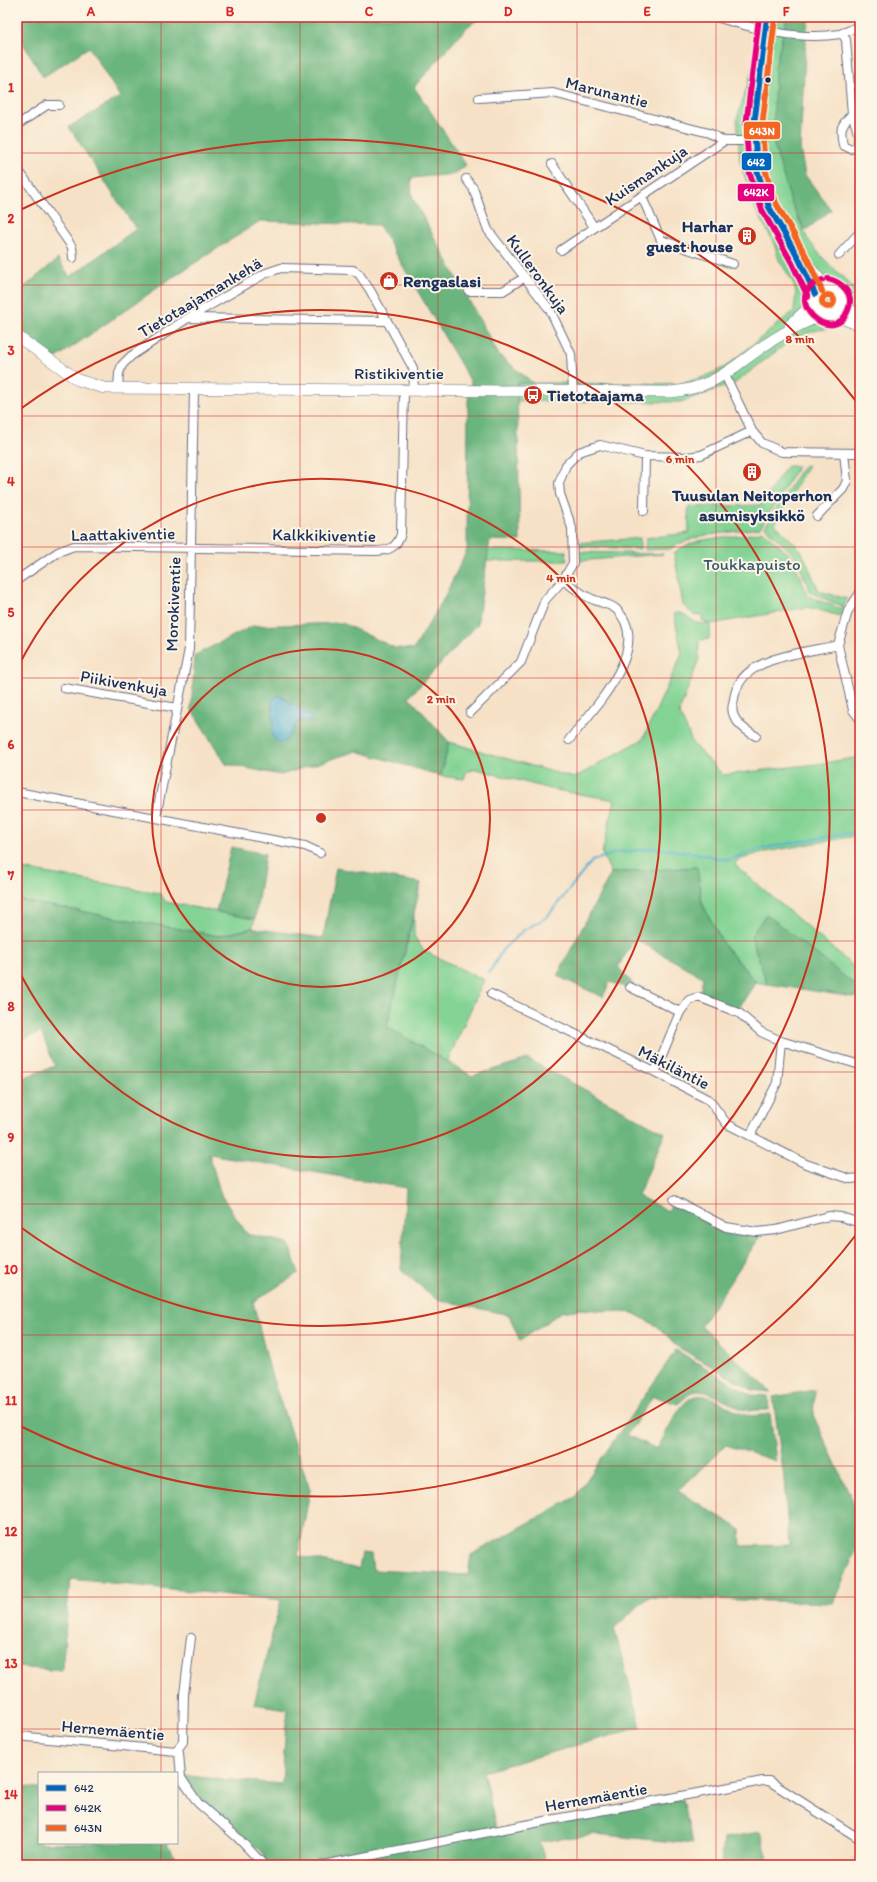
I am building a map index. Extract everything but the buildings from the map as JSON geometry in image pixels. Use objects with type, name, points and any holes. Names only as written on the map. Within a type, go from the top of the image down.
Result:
[{"type":"street","points":[[716,17],[766,31],[814,35],[842,34],[860,25]]},
{"type":"street","points":[[768,17],[752,122],[756,163],[762,191],[775,221],[792,246],[826,287]]},
{"type":"street","points":[[842,34],[846,40],[852,114]]},
{"type":"street","name":"Marunantie","points":[[479,98],[553,93],[709,133],[724,141]]},
{"type":"street","points":[[17,125],[47,105],[59,105]]},
{"type":"street","points":[[724,141],[753,141]]},
{"type":"street","name":"Kuismankuja","points":[[561,250],[724,141]]},
{"type":"street","points":[[552,164],[594,227]]},
{"type":"street","points":[[17,168],[72,247],[73,258]]},
{"type":"street","name":"Kulleronkuja","points":[[466,179],[473,188],[488,230],[550,310],[572,354],[573,390]]},
{"type":"street","points":[[642,197],[662,240],[733,264]]},
{"type":"street","points":[[839,255],[860,232]]},
{"type":"street","points":[[792,246],[814,299],[816,310],[860,325]]},
{"type":"street","name":"Tietotaajamankehä","points":[[118,388],[119,373],[122,365],[131,356],[188,318],[266,273],[281,268],[353,270],[359,274],[370,290],[413,368],[409,390]]},
{"type":"street","points":[[470,291],[503,291],[525,277]]},
{"type":"street","points":[[814,299],[820,289],[826,287],[831,287],[839,291],[842,300],[839,311],[828,315]]},
{"type":"street","name":"Ristikiventie","points":[[17,336],[78,380],[104,388],[679,391],[701,386],[725,375],[780,335],[814,299]]},
{"type":"street","points":[[842,304],[860,316]]},
{"type":"street","name":"Ristikiventie","points":[[780,335],[828,315]]},
{"type":"street","points":[[188,318],[386,321]]},
{"type":"street","points":[[725,375],[752,431],[762,442],[782,452],[860,453]]},
{"type":"street","name":"Morokiventie","points":[[156,817],[178,708],[188,649],[194,389]]},
{"type":"street","name":"Kalkkikiventie","points":[[190,548],[384,551],[393,548],[399,542],[401,534],[409,390]]},
{"type":"street","points":[[470,713],[521,662],[545,600],[563,580],[573,563],[572,528],[560,494],[559,483],[566,465],[579,452],[600,445],[645,456],[687,457],[701,455],[752,431]]},
{"type":"street","points":[[817,516],[843,489],[847,481],[844,453]]},
{"type":"street","points":[[644,511],[645,456]]},
{"type":"street","name":"Laattakiventie","points":[[17,580],[58,552],[74,546],[190,548]]},
{"type":"street","points":[[563,580],[587,597],[615,608],[624,619],[629,638],[624,662],[614,681],[568,740]]},
{"type":"street","points":[[860,593],[848,611],[838,645],[853,710],[860,719]]},
{"type":"street","points":[[756,736],[748,732],[733,716],[731,710],[738,686],[744,677],[759,665],[770,660],[838,645]]},
{"type":"street","name":"Piikivenkuja","points":[[64,688],[178,708]]},
{"type":"street","points":[[17,792],[305,846],[320,853]]},
{"type":"street","points":[[630,987],[680,1012]]},
{"type":"street","name":"Mäkiläntie","points":[[491,994],[655,1072],[709,1100],[727,1124],[751,1134],[806,1164],[850,1179],[860,1178]]},
{"type":"street","points":[[655,1072],[680,1012],[689,1000],[699,996],[739,1013],[761,1032],[780,1041],[860,1065]]},
{"type":"street","points":[[751,1134],[777,1083],[780,1041]]},
{"type":"street","points":[[674,1200],[726,1227],[757,1232],[776,1230],[829,1216],[841,1217],[860,1223]]},
{"type":"street","points":[[176,1751],[183,1742],[184,1694],[191,1638]]},
{"type":"street","name":"Hernemäentie","points":[[17,1736],[176,1751],[179,1754],[181,1778],[198,1803],[238,1838],[264,1865]]},
{"type":"street","name":"Hernemäentie","points":[[323,1865],[550,1820],[763,1781],[769,1781],[860,1839]]},
{"type":"green space","points":[[17,17],[482,17],[468,26],[414,87],[466,165],[455,174],[411,178],[412,197],[499,355],[533,383],[517,383],[520,541],[490,540],[477,625],[409,697],[449,742],[441,776],[357,751],[281,775],[226,764],[191,709],[195,655],[253,626],[342,623],[395,648],[414,649],[443,600],[467,550],[468,400],[471,382],[379,225],[260,221],[170,279],[55,359],[17,328],[17,293],[58,259],[70,277],[136,229],[69,127],[120,97],[89,47],[43,77],[17,33]]},
{"type":"green space","points":[[766,17],[787,17],[775,68],[791,202],[807,238],[821,256],[860,294],[860,334],[842,327],[817,330],[792,339],[735,383],[681,402],[517,401],[517,383],[680,384],[704,377],[725,367],[794,311],[796,293],[793,282],[779,260],[774,243],[754,206],[740,161],[737,119],[763,34]]},
{"type":"green space","points":[[787,17],[809,17],[806,35],[800,148],[805,175],[831,210],[805,231],[791,202],[773,142],[775,68]]},
{"type":"green space","name":"Toukkapuisto","points":[[808,465],[775,524],[801,550],[819,591],[847,599],[840,616],[808,607],[711,624],[709,639],[699,640],[699,659],[679,712],[693,744],[723,775],[824,763],[854,758],[860,755],[860,835],[759,853],[736,861],[735,865],[860,972],[860,989],[766,915],[751,936],[767,984],[756,982],[723,944],[702,903],[696,867],[611,873],[602,853],[615,800],[550,789],[476,769],[466,772],[464,779],[441,776],[449,742],[574,778],[643,739],[682,654],[674,613],[681,613],[697,623],[709,624],[702,620],[702,614],[695,616],[683,605],[674,553],[694,542],[752,534],[763,531],[792,557],[808,596],[841,609],[842,606],[811,593],[796,557],[765,527],[803,466]]},
{"type":"green space","points":[[787,466],[798,466],[760,528],[701,536],[678,544],[670,549],[645,550],[646,538],[689,533],[688,507],[761,505]]},
{"type":"green space","points":[[640,538],[640,549],[577,546],[577,543]]},
{"type":"green space","points":[[488,550],[566,551],[567,561],[487,561]]},
{"type":"green space","points":[[577,552],[663,554],[577,561]]},
{"type":"green space","points":[[231,847],[265,854],[255,919],[216,912]]},
{"type":"green space","points":[[697,867],[702,903],[723,944],[756,982],[736,1012],[699,997],[703,977],[635,939],[618,967],[632,983],[628,988],[610,982],[603,997],[557,976],[611,873]]},
{"type":"green space","points":[[17,868],[159,893],[166,902],[255,919],[252,928],[219,936],[17,900]]},
{"type":"green space","points":[[336,868],[421,883],[387,1027],[472,1076],[528,1059],[665,1133],[638,1196],[668,1211],[673,1202],[723,1229],[761,1235],[701,1326],[771,1392],[752,1390],[678,1347],[657,1326],[633,1313],[582,1309],[561,1312],[520,1341],[509,1315],[436,1299],[401,1270],[406,1188],[209,1154],[221,1195],[247,1234],[288,1243],[299,1273],[253,1302],[271,1374],[310,1490],[298,1556],[359,1569],[362,1553],[371,1554],[373,1570],[468,1575],[471,1555],[575,1497],[676,1350],[751,1395],[768,1396],[769,1410],[744,1410],[707,1392],[691,1392],[678,1404],[653,1396],[627,1435],[657,1449],[682,1406],[689,1399],[697,1396],[712,1398],[745,1415],[756,1416],[770,1414],[776,1461],[726,1445],[678,1491],[740,1529],[741,1546],[789,1545],[784,1478],[773,1397],[815,1390],[813,1415],[852,1499],[860,1541],[833,1603],[649,1597],[614,1628],[641,1727],[483,1772],[498,1835],[682,1799],[693,1844],[595,1834],[539,1842],[547,1865],[242,1865],[265,1855],[201,1801],[185,1776],[282,1784],[287,1709],[254,1704],[281,1600],[70,1579],[62,1671],[17,1667],[17,1080],[55,1066],[41,1032],[17,1042],[17,900],[219,936],[252,928],[323,938]]},
{"type":"green space","points":[[414,914],[414,936],[424,951],[484,980],[447,1062],[387,1027]]},
{"type":"green space","points":[[766,914],[860,989],[860,998],[767,984],[751,936]]},
{"type":"green space","points":[[17,1786],[38,1788],[38,1844],[168,1844],[178,1865],[17,1865]]},
{"type":"green space","points":[[760,1832],[769,1861],[773,1865],[721,1865],[724,1838]]},
{"type":"water","points":[[279,695],[313,718],[311,722],[298,722],[286,741],[281,743],[272,735],[272,700]]},
{"type":"waterway","points":[[489,973],[503,949],[524,930],[547,917],[592,861],[615,853],[656,848],[695,853],[728,860],[758,849],[860,831]]},
{"type":"transit line","name":"642K","points":[[759,17],[746,126],[749,171],[762,210],[792,263],[808,297]]},
{"type":"transit line","name":"642","points":[[767,17],[754,126],[757,170],[769,207],[799,259],[815,294]]},
{"type":"transit line","name":"643N","points":[[775,18],[762,127],[765,169],[776,203],[806,256],[822,291]]},
{"type":"transit line","name":"642K","points":[[822,280],[810,288],[805,297],[806,307],[812,316],[821,322],[831,324],[841,321],[848,310],[850,299],[846,290],[842,286],[828,279]]},
{"type":"transit line","name":"643N","points":[[826,295],[830,295],[834,301],[830,307],[826,307],[822,303],[822,299],[826,295]]},
{"type":"place","name":"Harhar guest house","points":[[747,236]]},
{"type":"place","name":"Rengaslasi","points":[[389,281]]},
{"type":"place","name":"Tietotaajama","points":[[533,395]]},
{"type":"place","name":"Tuusulan Neitoperhon asumisyksikkö","points":[[752,472]]}]
